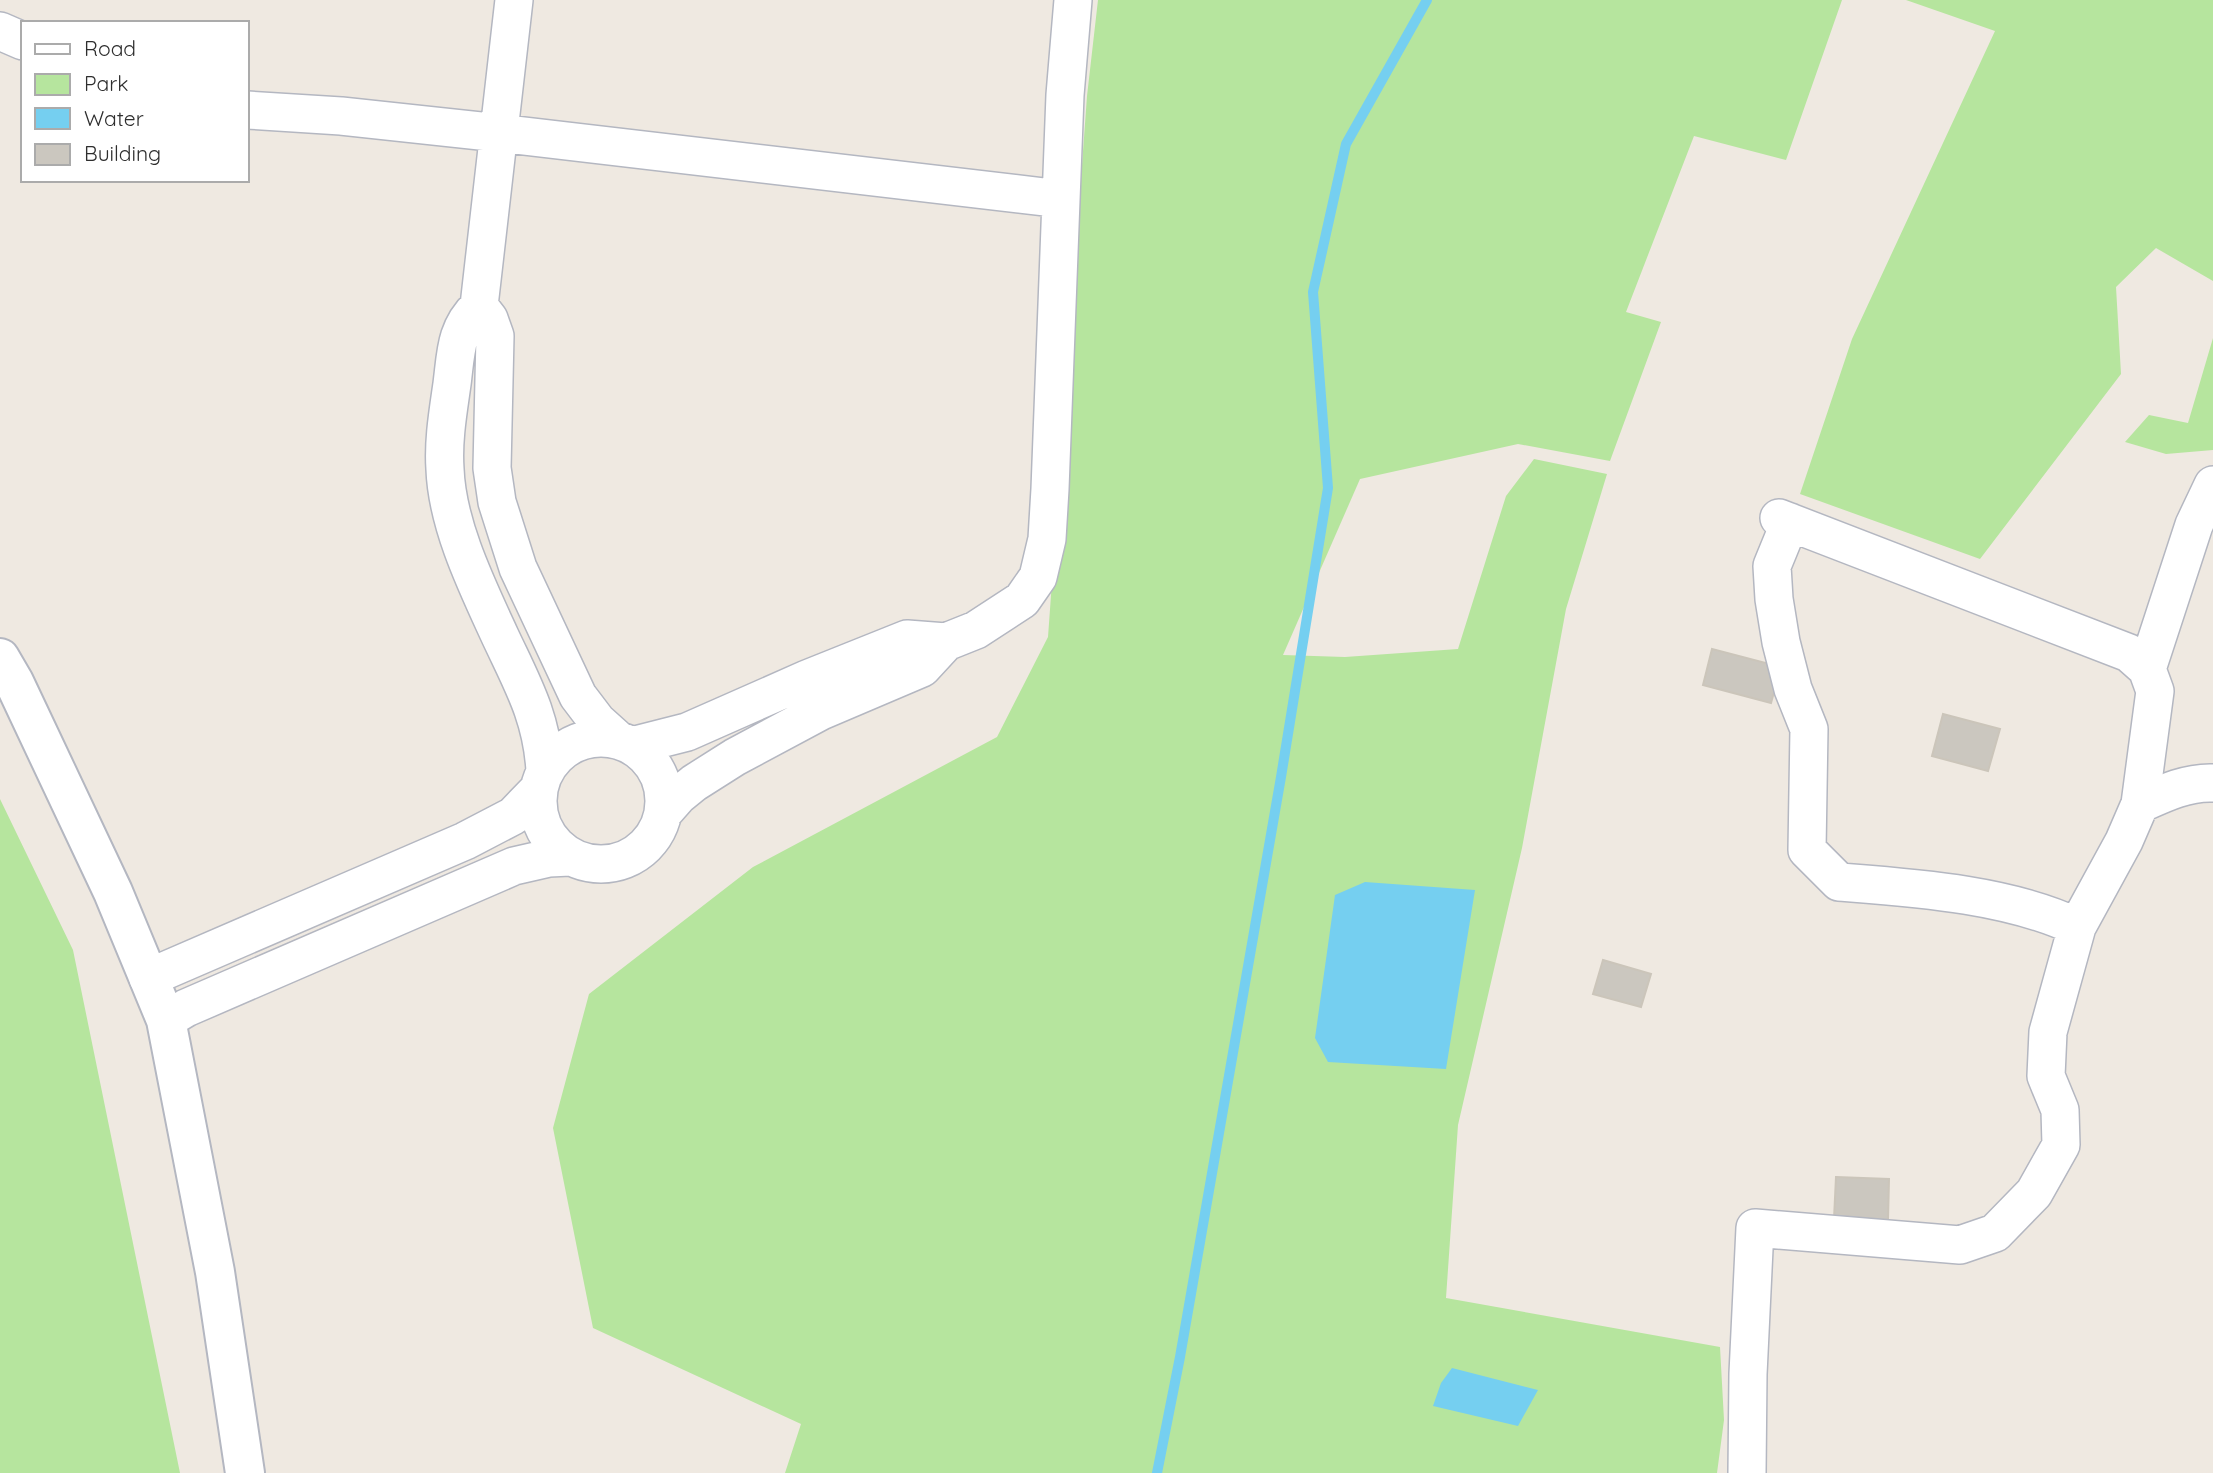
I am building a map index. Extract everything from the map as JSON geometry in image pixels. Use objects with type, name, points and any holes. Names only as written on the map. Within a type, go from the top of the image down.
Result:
[{"type":"street","points":[[479,306],[489,319],[495,336],[492,468],[497,502],[518,568],[578,696],[597,721],[648,758],[659,775],[664,793],[663,813],[657,832],[644,847],[628,858],[609,864],[589,863],[570,857],[555,845],[544,828],[538,809],[544,742],[536,715],[477,587],[452,514],[444,470],[446,426],[458,337],[466,319],[479,306],[514,0]]},
{"type":"street","points":[[663,813],[694,783],[735,757],[821,710],[922,668],[946,642],[976,630],[1022,600],[1038,577],[1047,539],[1065,95],[1073,0]]},
{"type":"street","points":[[0,31],[21,40]]},
{"type":"street","points":[[248,110],[341,116],[499,133],[1061,199]]},
{"type":"street","points":[[2147,668],[2194,525],[2213,485]]},
{"type":"street","points":[[1747,1473],[1748,1374],[1755,1228],[1960,1245],[1995,1233],[2034,1193],[2061,1145],[2060,1110],[2046,1076],[2048,1032],[2077,927],[2124,841],[2140,803],[2155,691],[2147,668],[2129,653],[1785,520],[1772,566],[1774,600],[1793,689],[1809,729],[1807,850],[1839,882],[1888,886],[2022,906],[2077,927]]},
{"type":"street","points":[[477,587],[518,568]]},
{"type":"street","points":[[148,978],[465,841],[513,816],[542,780],[557,755],[574,744],[593,739],[624,743],[687,732],[807,678],[907,639],[946,642]]},
{"type":"street","points":[[0,658],[20,694],[113,892],[166,1020],[215,1272],[245,1473]]},
{"type":"street","points":[[2140,803],[2175,788],[2213,783]]},
{"type":"street","points":[[166,1020],[186,1007],[514,866],[570,857]]},
{"type":"green space","points":[[1098,0],[1842,0],[1786,160],[1694,136],[1626,312],[1661,322],[1610,461],[1518,444],[1360,479],[1283,655],[1345,657],[1458,649],[1506,496],[1534,459],[1607,474],[1566,609],[1522,848],[1458,1125],[1446,1298],[1720,1347],[1724,1420],[1717,1473],[785,1473],[801,1424],[593,1328],[553,1128],[589,994],[753,867],[997,737],[1048,637],[1087,96]]},
{"type":"green space","points":[[1906,0],[2213,0],[2213,281],[2156,248],[2116,287],[2121,374],[1980,559],[1800,494],[1852,339],[1995,31]]},
{"type":"green space","points":[[2213,338],[2213,450],[2166,454],[2125,442],[2149,415],[2188,423]]},
{"type":"green space","points":[[0,799],[73,950],[180,1473],[0,1473]]},
{"type":"water","points":[[1365,882],[1475,890],[1446,1069],[1328,1062],[1315,1038],[1335,895]]},
{"type":"water","points":[[1452,1368],[1538,1390],[1518,1426],[1433,1406],[1441,1383]]},
{"type":"building","points":[[1712,649],[1781,667],[1771,703],[1703,685]]},
{"type":"building","points":[[1943,714],[2000,729],[1988,771],[1932,756]]},
{"type":"building","points":[[1603,960],[1651,974],[1641,1007],[1593,994]]},
{"type":"building","points":[[1836,1177],[1889,1179],[1888,1220],[1834,1219]]},
{"type":"waterway","points":[[1157,1473],[1180,1357],[1281,777],[1328,488],[1313,292],[1346,144],[1427,0]]}]
